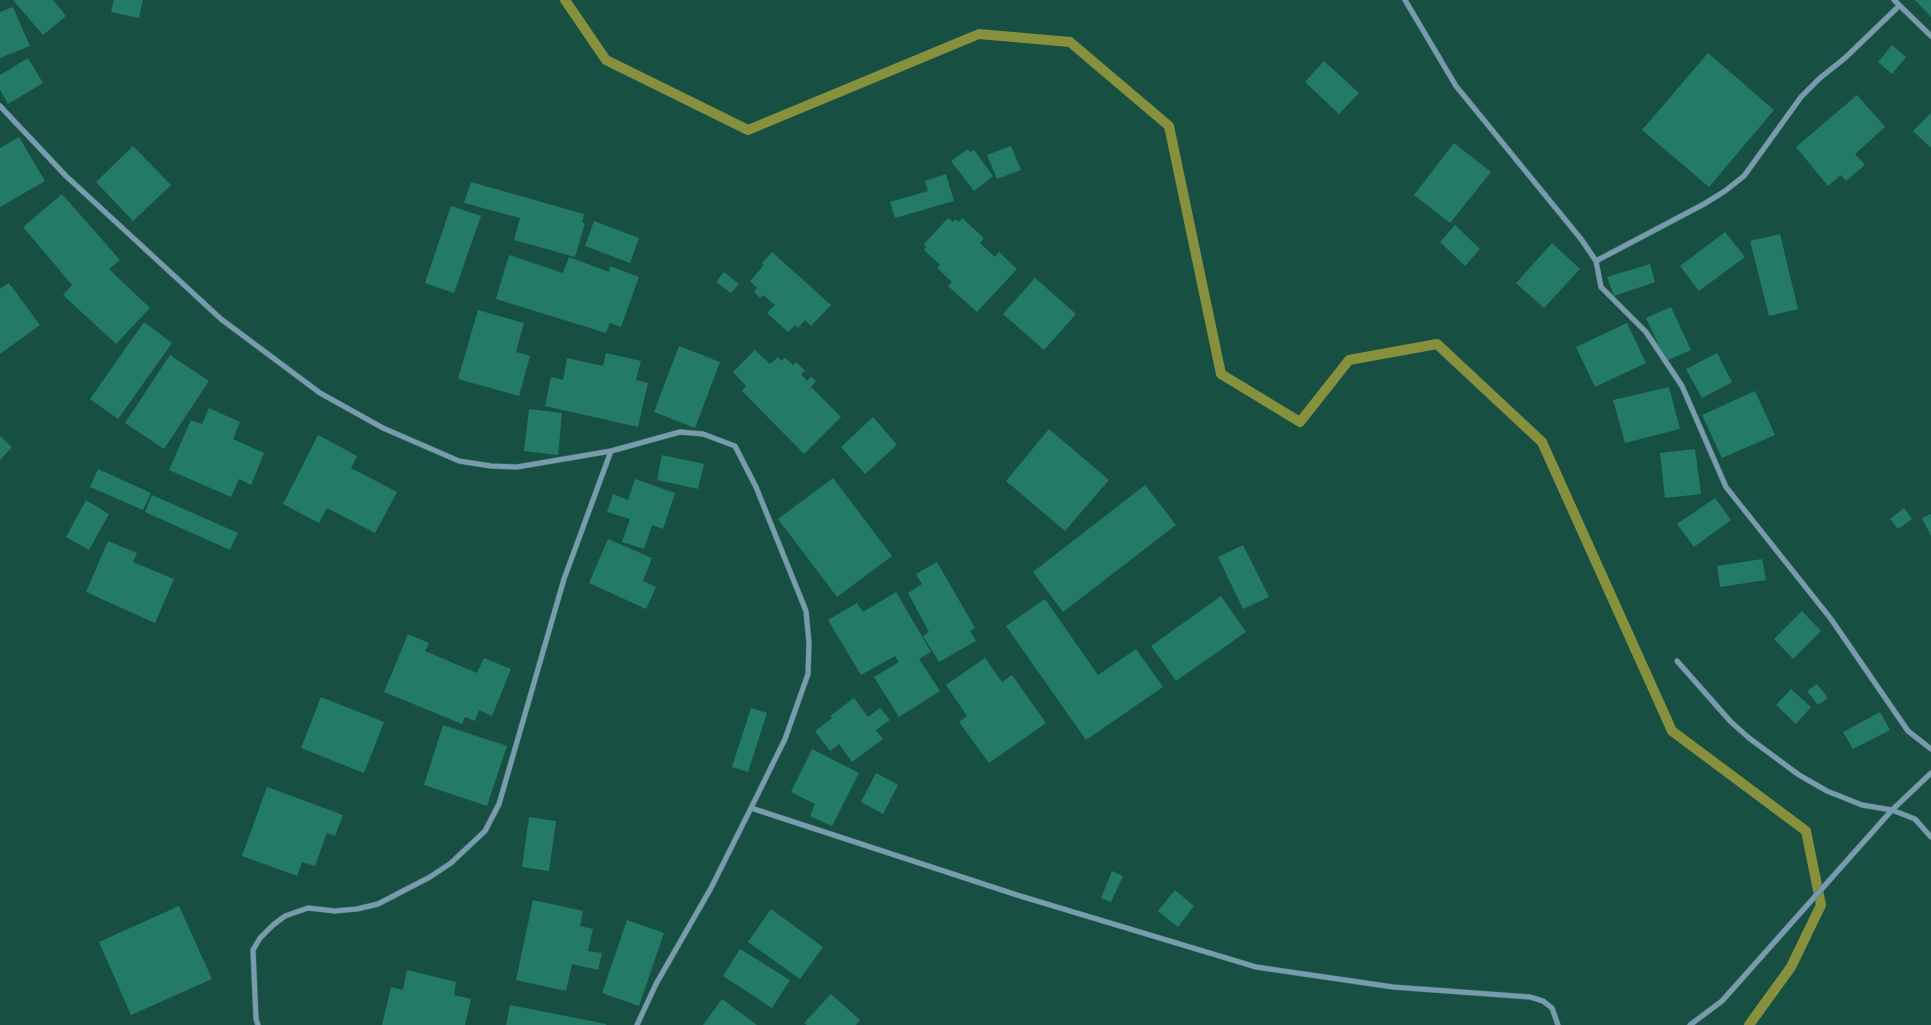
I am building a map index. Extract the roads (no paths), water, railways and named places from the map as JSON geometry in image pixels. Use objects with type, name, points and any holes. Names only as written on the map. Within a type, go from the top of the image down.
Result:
[{"type":"street","points":[[1405,0],[1456,86],[1581,239],[1596,261],[1602,287],[1646,332],[1682,386],[1726,487],[1831,619],[1908,731],[1931,748]]},
{"type":"street","points":[[1894,0],[1931,36]]},
{"type":"street","points":[[1596,261],[1704,204],[1744,176],[1801,97],[1899,6]]},
{"type":"street","points":[[0,106],[66,176],[221,319],[320,393],[383,428],[459,461],[491,466],[517,467],[611,451],[680,432],[703,434],[735,446],[756,486],[806,611],[809,643],[808,674],[784,739],[751,808],[711,888],[656,984],[637,1025]]},
{"type":"street","points":[[258,1025],[256,1019],[253,950],[260,938],[273,925],[284,916],[308,908],[335,911],[357,909],[378,904],[430,877],[451,863],[485,831],[499,804],[564,579],[611,451]]},
{"type":"street","points":[[1677,661],[1731,722],[1749,738],[1799,775],[1827,791],[1862,805],[1892,810],[1915,819],[1931,837]]},
{"type":"street","points":[[1690,1025],[1722,1001],[1892,810],[1931,773]]},
{"type":"street","points":[[751,808],[1017,895],[1256,967],[1393,987],[1530,997],[1543,1001],[1552,1008],[1558,1025]]},
{"type":"waterway","points":[[565,0],[606,60],[748,130],[979,34],[1070,42],[1169,126],[1221,374],[1300,422],[1349,360],[1437,344],[1542,442],[1672,731],[1806,831],[1821,905],[1791,967],[1749,1025]]}]
